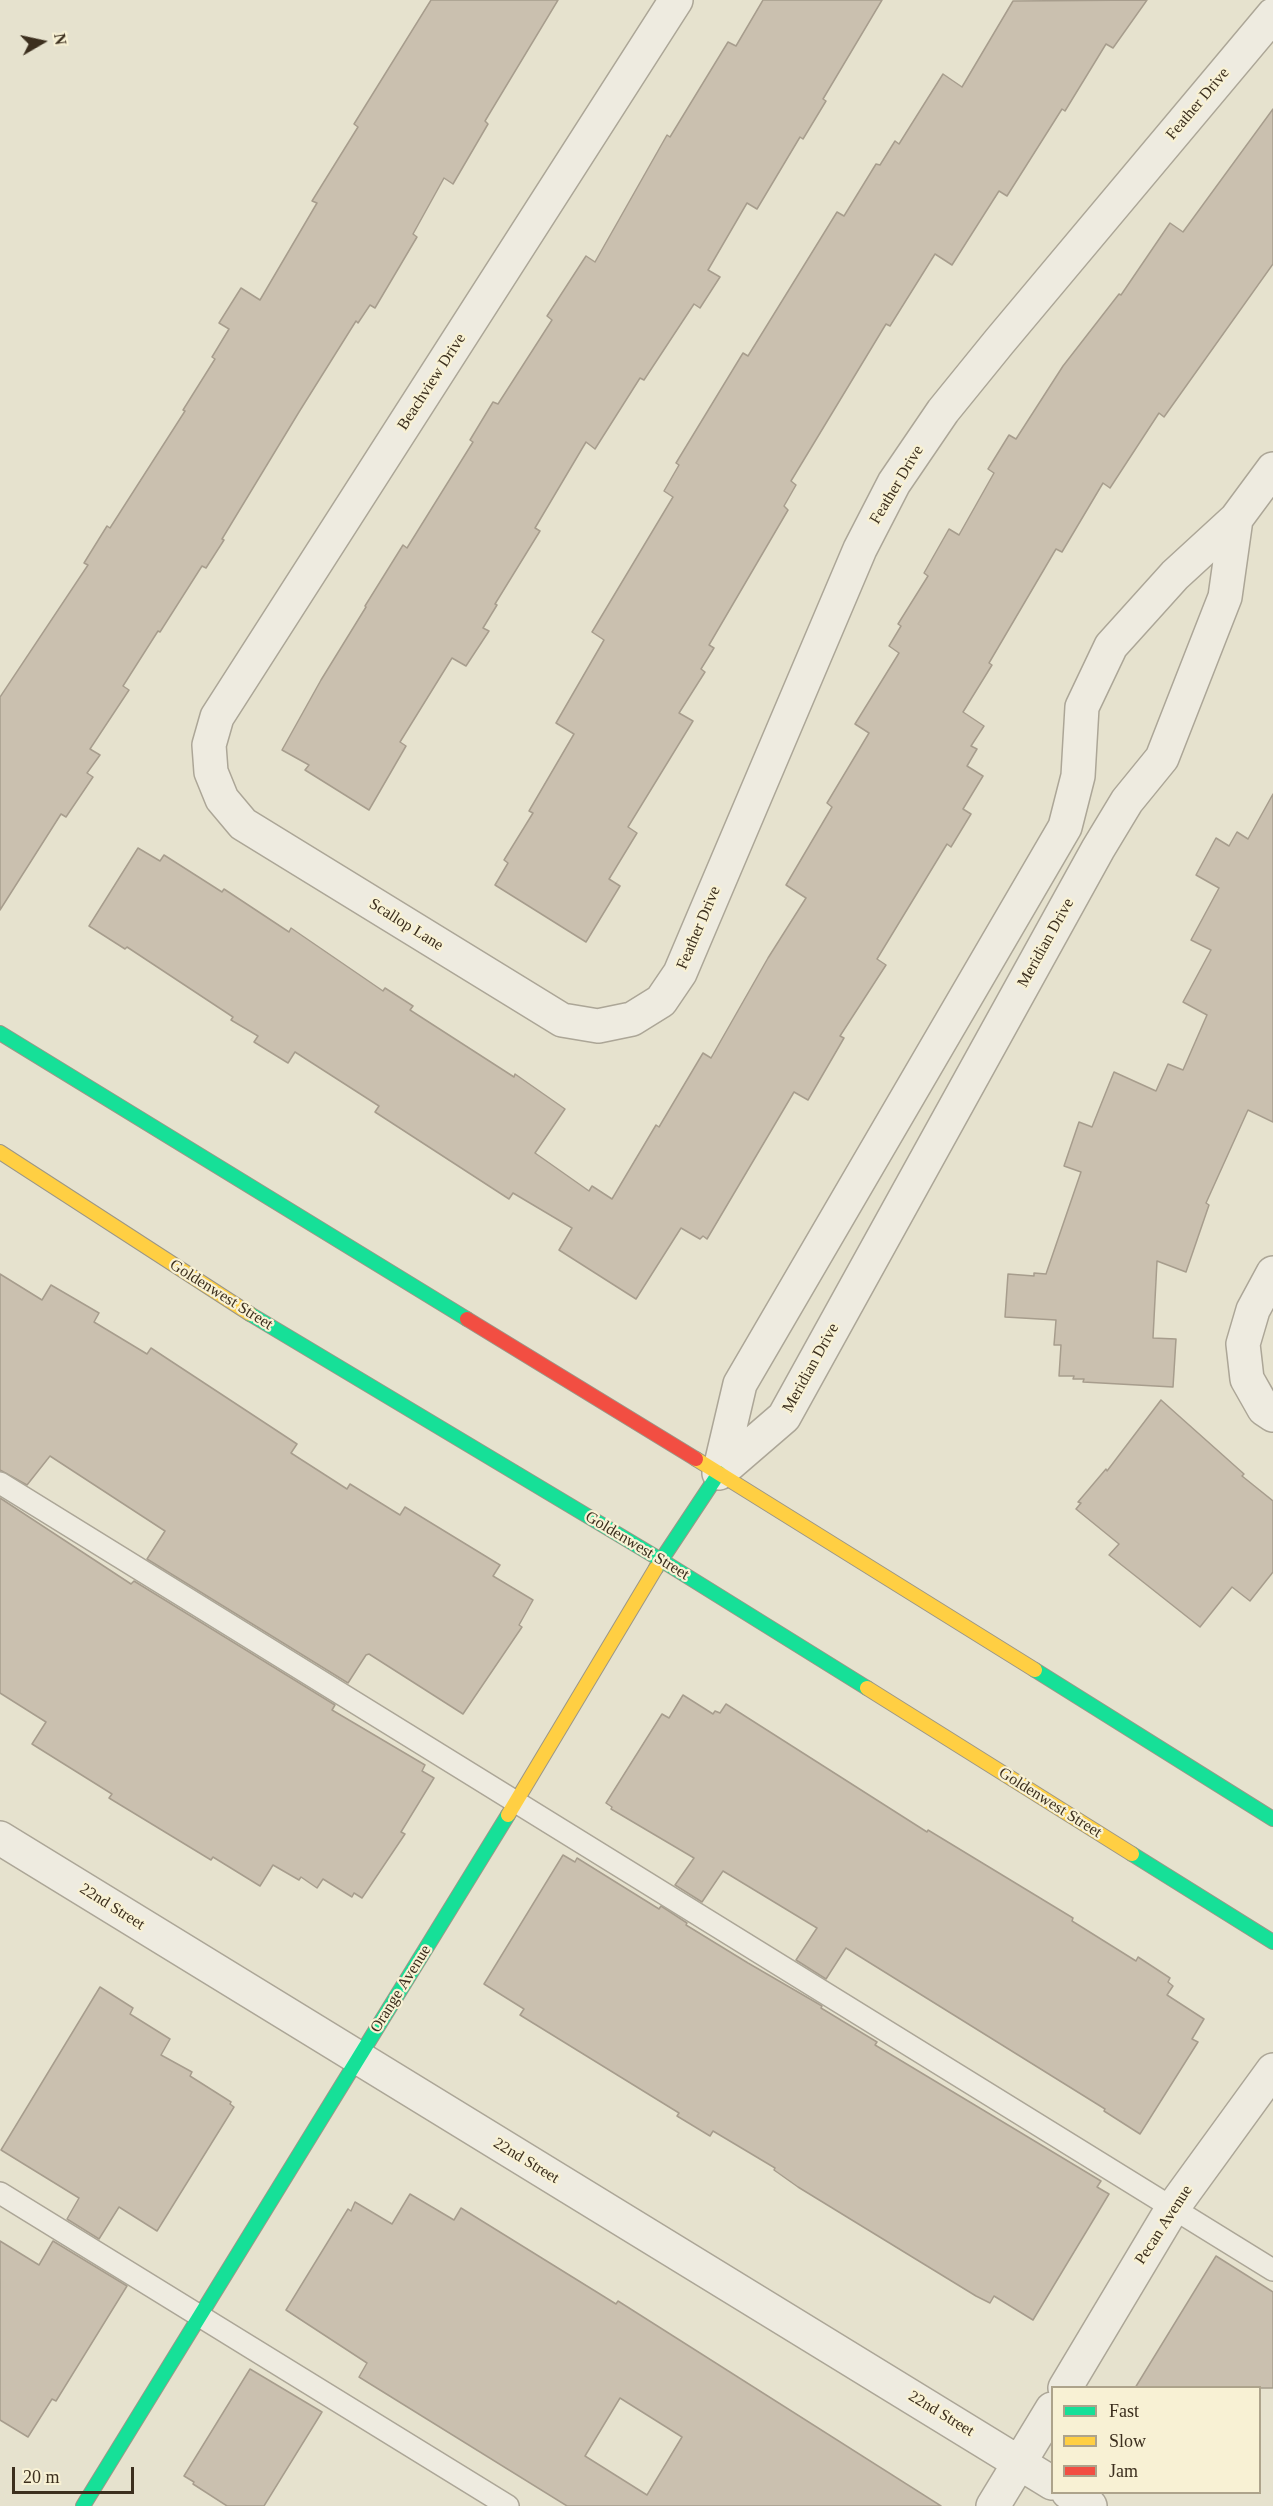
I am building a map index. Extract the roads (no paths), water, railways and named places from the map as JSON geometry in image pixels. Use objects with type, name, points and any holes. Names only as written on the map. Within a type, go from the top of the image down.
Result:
[{"type":"main road","points":[[0,1034],[719,1473],[1273,1819]]},
{"type":"main road","name":"Goldenwest Street","points":[[2,1158],[212,1291],[661,1560],[1273,1942]]},
{"type":"main road","name":"Orange Avenue","points":[[83,2506],[517,1801],[661,1560],[719,1473]]},
{"type":"street","name":"Beachview Drive","points":[[211,772],[209,745],[217,717],[676,0]]},
{"type":"street","name":"Feather Drive","points":[[632,1019],[661,1001],[680,973],[860,549],[894,483],[943,411],[1273,15]]},
{"type":"street","name":"Meridian Drive","points":[[719,1473],[740,1384],[1065,827],[1078,776],[1082,707],[1111,646],[1175,575],[1236,519],[1273,469]]},
{"type":"street","name":"Meridian Drive","points":[[719,1473],[784,1417],[1098,849],[1127,801],[1162,758],[1225,597],[1236,519]]},
{"type":"street","name":"Scallop Lane","points":[[211,772],[222,799],[243,824],[562,1020],[598,1026],[632,1019]]},
{"type":"street","points":[[1273,1273],[1253,1310],[1243,1344],[1247,1379],[1264,1409],[1273,1415]]},
{"type":"street","name":"22nd Street","points":[[0,1838],[1051,2482]]},
{"type":"street","name":"Pecan Avenue","points":[[1066,2386],[1172,2209],[1273,2070]]},
{"type":"street","points":[[993,2506],[1051,2412]]},
{"type":"street","points":[[1070,2494],[1090,2506]]},
{"type":"lane","points":[[0,1483],[1273,2270]]},
{"type":"lane","points":[[0,2193],[508,2506]]}]
